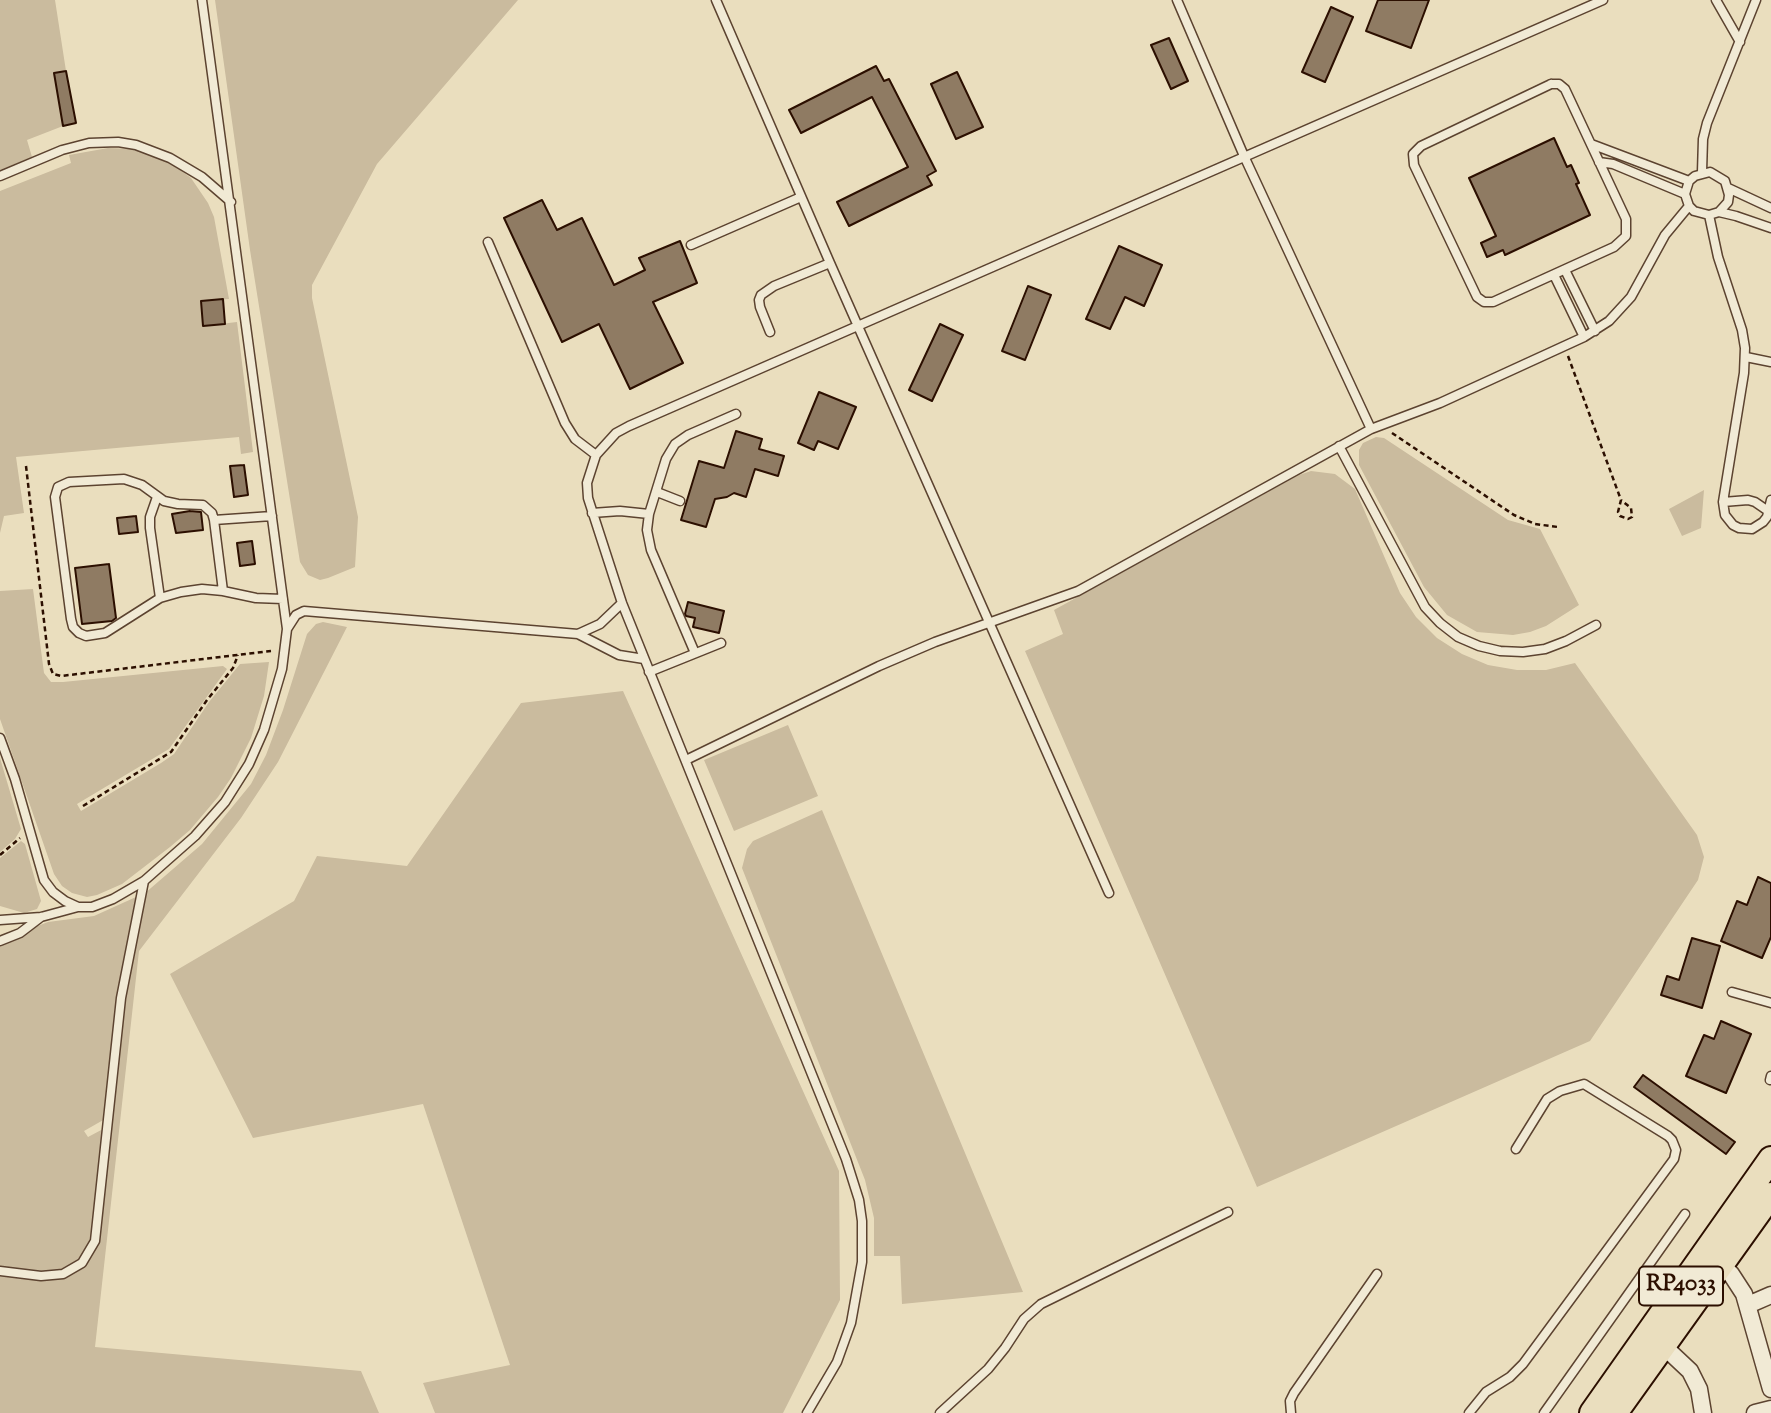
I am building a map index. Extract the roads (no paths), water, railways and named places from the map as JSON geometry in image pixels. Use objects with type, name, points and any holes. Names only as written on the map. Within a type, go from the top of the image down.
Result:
[{"type":"main road","name":"RP4033","points":[[1615,1413],[1657,1340],[1713,1257],[1771,1159]]},
{"type":"main road","name":"RP4033","points":[[1713,1257],[1771,1195]]},
{"type":"main road","name":"RP4033","points":[[1592,1413],[1657,1340]]},
{"type":"street","points":[[1713,1257],[1738,1283],[1748,1305],[1771,1389]]},
{"type":"street","points":[[1748,1305],[1771,1295]]},
{"type":"street","points":[[1657,1340],[1690,1371],[1699,1389],[1703,1413]]},
{"type":"street","points":[[1755,1413],[1771,1409]]},
{"type":"lane","points":[[0,920],[41,917],[78,907],[102,905],[144,881],[195,836],[241,779],[257,746],[282,669],[287,629],[284,599],[202,0]]},
{"type":"lane","points":[[716,0],[1110,893]]},
{"type":"lane","points":[[1177,0],[1244,156],[1371,429]]},
{"type":"lane","points":[[807,1413],[837,1362],[851,1323],[862,1262],[859,1200],[846,1159],[622,603],[592,513],[587,483],[596,454],[610,438],[629,426],[1603,0]]},
{"type":"lane","points":[[1716,0],[1740,42]]},
{"type":"lane","points":[[1702,172],[1703,139],[1707,123],[1756,0]]},
{"type":"lane","points":[[1555,83],[1565,89],[1599,162],[1626,219],[1626,236],[1619,244],[1493,302],[1480,300],[1414,164],[1413,154],[1421,146],[1555,83]]},
{"type":"lane","points":[[0,176],[62,150],[89,143],[118,142],[153,151],[178,162],[202,177],[231,202]]},
{"type":"lane","points":[[1591,144],[1689,181]]},
{"type":"lane","points":[[1599,162],[1613,164],[1685,194]]},
{"type":"lane","points":[[1728,188],[1728,202],[1719,212],[1709,215],[1701,215],[1689,206],[1685,194],[1689,181],[1702,172],[1710,172],[1718,175],[1728,188],[1771,208]]},
{"type":"lane","points":[[691,245],[801,197]]},
{"type":"lane","points":[[686,760],[851,678],[935,642],[1078,590],[1371,429],[1440,403],[1595,331],[1609,321],[1631,297],[1665,235],[1689,206]]},
{"type":"lane","points":[[1719,212],[1771,228]]},
{"type":"lane","points":[[1709,215],[1718,257],[1742,330],[1745,357],[1723,502],[1725,515],[1728,521],[1739,528],[1752,529],[1763,523],[1770,512],[1771,499]]},
{"type":"lane","points":[[488,242],[565,423],[575,439],[596,454]]},
{"type":"lane","points":[[770,332],[760,307],[761,295],[774,286],[830,263]]},
{"type":"lane","points":[[1565,270],[1595,331]]},
{"type":"lane","points":[[1554,275],[1584,337]]},
{"type":"lane","points":[[1745,357],[1771,362]]},
{"type":"lane","points":[[695,653],[651,550],[649,514],[666,459],[675,444],[688,435],[736,414]]},
{"type":"lane","points":[[1339,446],[1425,607],[1458,637],[1479,646],[1523,653],[1566,641],[1596,625]]},
{"type":"lane","points":[[223,591],[214,520],[212,513],[203,505],[172,503],[157,497],[142,485],[124,479],[63,483],[56,491],[71,619],[73,627],[79,633],[86,636],[104,634],[160,598],[181,592],[202,589],[257,598],[284,599]]},
{"type":"lane","points":[[657,492],[680,501]]},
{"type":"lane","points":[[157,497],[150,517],[150,528],[160,598]]},
{"type":"lane","points":[[1723,502],[1748,500],[1770,512]]},
{"type":"lane","points":[[592,513],[620,511],[649,514]]},
{"type":"lane","points":[[214,520],[272,516]]},
{"type":"lane","points":[[578,634],[600,624],[622,603]]},
{"type":"lane","points":[[287,629],[296,615],[313,610],[578,634],[620,655],[644,659]]},
{"type":"lane","points":[[649,672],[720,643]]},
{"type":"lane","points":[[0,738],[44,880],[53,892],[78,907]]},
{"type":"lane","points":[[0,1271],[41,1276],[63,1274],[82,1263],[92,1250],[97,1230],[121,998],[144,881]]},
{"type":"lane","points":[[0,941],[20,933],[41,917]]},
{"type":"lane","points":[[1732,992],[1771,1003]]},
{"type":"lane","points":[[1469,1413],[1486,1392],[1510,1377],[1523,1364],[1674,1158],[1676,1150],[1668,1136],[1584,1084],[1547,1098],[1516,1149]]},
{"type":"lane","points":[[940,1413],[988,1369],[1024,1319],[1041,1304],[1228,1212]]},
{"type":"lane","points":[[1544,1413],[1685,1214]]},
{"type":"lane","points":[[1290,1413],[1290,1401],[1294,1393],[1377,1274]]}]
